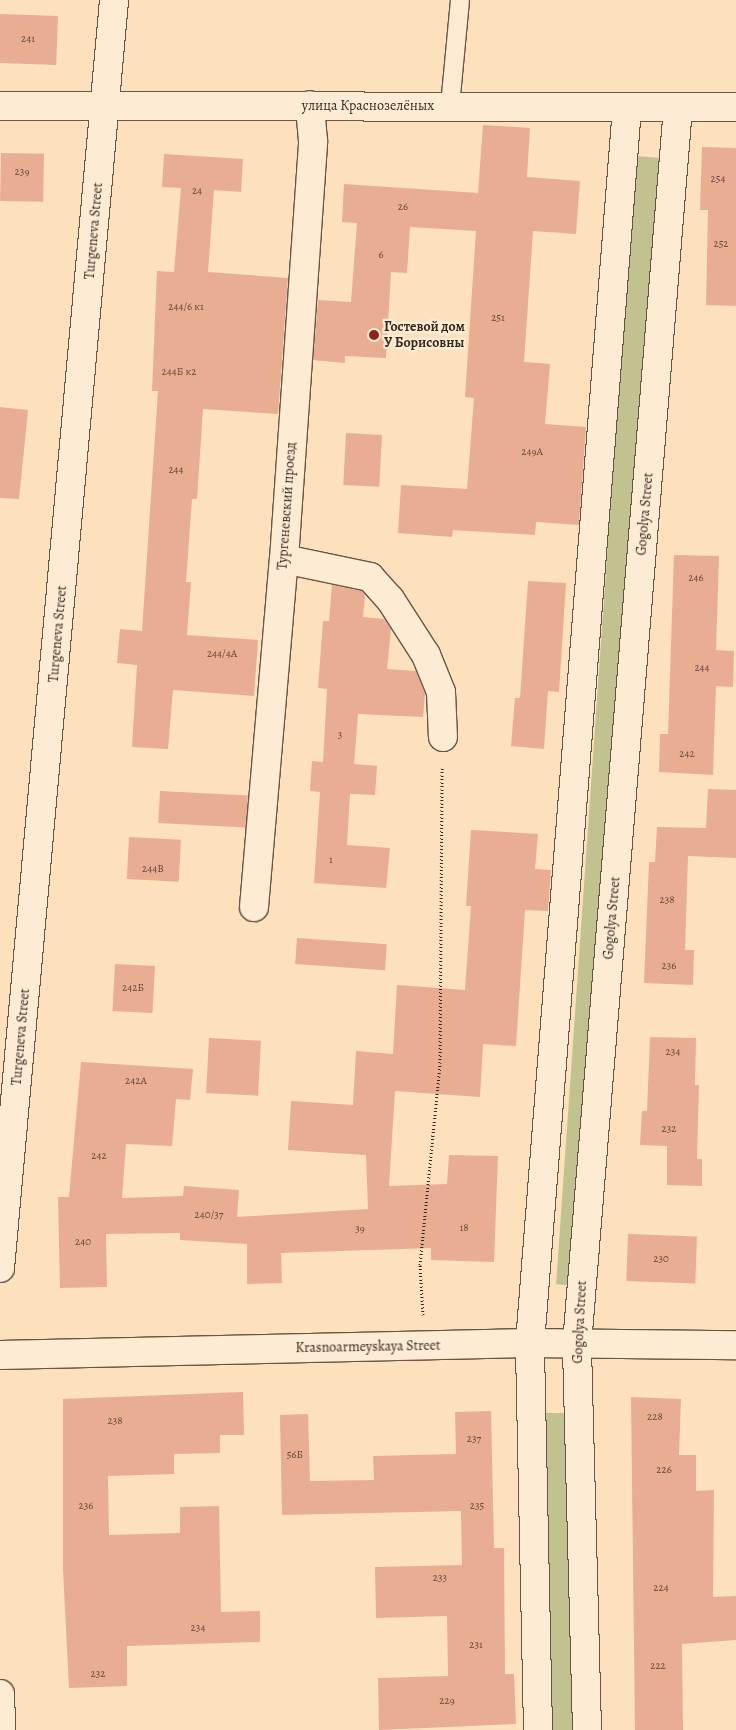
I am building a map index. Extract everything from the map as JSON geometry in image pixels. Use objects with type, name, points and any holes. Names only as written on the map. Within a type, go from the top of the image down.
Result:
[{"type":"street","name":"Turgeneva Street","points":[[0,1268],[114,0]]},
{"type":"street","name":"Тургеневский проезд","points":[[254,907],[284,559],[313,141],[310,105]]},
{"type":"street","name":"улица Краснозелёных","points":[[0,106],[736,107]]},
{"type":"street","name":"Gogolya Street","points":[[587,1730],[577,1344],[678,107]]},
{"type":"street","points":[[538,1730],[530,1343],[627,108]]},
{"type":"street","points":[[284,559],[370,578],[390,599],[426,655],[441,692],[442,737]]},
{"type":"street","name":"Krasnoarmeyskaya Street","points":[[0,1355],[530,1343],[736,1346]]},
{"type":"street","points":[[0,1694],[1,1730]]},
{"type":"lane","points":[[450,106],[460,0]]},
{"type":"path","points":[[425,1346],[420,1265],[440,1063],[442,737]]},
{"type":"green space","points":[[635,156],[666,158],[587,1286],[556,1284]]},
{"type":"green space","points":[[544,1413],[573,1413],[573,1730],[544,1730]]},
{"type":"building","points":[[0,14],[58,16],[56,65],[0,63]]},
{"type":"building","points":[[483,125],[530,128],[527,177],[580,181],[576,234],[533,231],[524,362],[550,364],[545,424],[586,427],[579,525],[536,522],[535,535],[453,530],[452,537],[398,533],[401,485],[467,489],[474,398],[465,397],[476,231],[410,227],[407,273],[391,272],[386,358],[345,356],[345,363],[313,360],[318,300],[351,302],[357,223],[342,222],[344,184],[478,193]]},
{"type":"building","points":[[702,147],[736,148],[736,306],[706,305],[708,210],[700,210]]},
{"type":"building","points":[[1,153],[44,154],[43,202],[0,201]]},
{"type":"building","points":[[164,154],[243,159],[241,192],[214,190],[208,272],[288,278],[278,414],[203,409],[197,499],[192,499],[186,582],[191,582],[187,635],[258,640],[254,696],[173,690],[168,749],[132,747],[137,665],[117,663],[120,629],[142,631],[158,391],[152,391],[157,271],[174,272],[181,188],[162,187]]},
{"type":"building","points":[[0,407],[28,410],[19,499],[0,498]]},
{"type":"building","points":[[346,433],[382,435],[379,487],[343,485]]},
{"type":"building","points":[[674,555],[719,556],[716,650],[734,651],[733,687],[716,686],[713,775],[659,772],[660,734],[668,734]]},
{"type":"building","points":[[528,581],[566,583],[559,692],[548,691],[544,749],[511,746],[515,698],[520,698]]},
{"type":"building","points":[[332,585],[362,591],[365,595],[363,617],[384,619],[391,629],[387,669],[416,671],[425,694],[423,717],[358,714],[354,764],[377,766],[375,795],[350,794],[347,845],[390,848],[386,888],[314,883],[320,792],[310,791],[312,761],[323,762],[327,689],[318,688],[323,621],[329,621]]},
{"type":"building","points":[[708,789],[736,790],[736,858],[688,856],[685,950],[694,950],[693,985],[644,983],[649,862],[655,862],[657,827],[706,828]]},
{"type":"building","points":[[160,791],[248,796],[246,828],[158,823]]},
{"type":"building","points":[[471,830],[538,834],[535,869],[551,870],[548,911],[525,910],[516,1046],[483,1044],[480,1097],[395,1091],[389,1186],[447,1184],[449,1155],[498,1156],[494,1262],[431,1260],[431,1248],[281,1253],[282,1283],[247,1284],[247,1244],[180,1240],[180,1233],[106,1234],[107,1287],[60,1288],[58,1197],[69,1197],[81,1062],[193,1069],[190,1100],[176,1099],[172,1146],[126,1144],[122,1198],[183,1196],[184,1186],[239,1190],[237,1217],[368,1209],[366,1155],[288,1150],[291,1101],[353,1105],[356,1051],[393,1054],[397,985],[465,990],[471,906],[466,906]]},
{"type":"building","points":[[129,837],[181,840],[179,882],[127,879]]},
{"type":"building","points":[[297,938],[387,944],[385,970],[295,964]]},
{"type":"building","points":[[115,964],[155,966],[152,1013],[113,1011]]},
{"type":"building","points":[[650,1037],[696,1038],[695,1085],[699,1085],[697,1159],[702,1159],[702,1186],[667,1185],[667,1146],[640,1145],[642,1111],[647,1111]]},
{"type":"building","points":[[209,1038],[261,1041],[258,1096],[206,1093]]},
{"type":"building","points":[[628,1234],[697,1236],[695,1283],[626,1281]]},
{"type":"building","points":[[243,1392],[244,1435],[220,1435],[220,1453],[174,1454],[174,1474],[108,1476],[109,1535],[180,1533],[180,1507],[219,1506],[221,1612],[260,1611],[260,1642],[127,1646],[127,1686],[69,1688],[63,1570],[63,1399]]},
{"type":"building","points":[[631,1397],[681,1399],[679,1455],[696,1455],[696,1491],[714,1490],[713,1597],[736,1596],[736,1640],[682,1644],[683,1730],[635,1730]]},
{"type":"building","points":[[491,1411],[494,1548],[504,1548],[505,1674],[514,1674],[516,1724],[379,1730],[378,1678],[448,1676],[447,1616],[376,1618],[375,1567],[462,1565],[461,1511],[282,1515],[280,1415],[308,1414],[310,1481],[374,1480],[373,1456],[456,1454],[455,1412]]},
{"type":"place","name":"Гостевой дом У Борисовны","points":[[374,335]]}]
